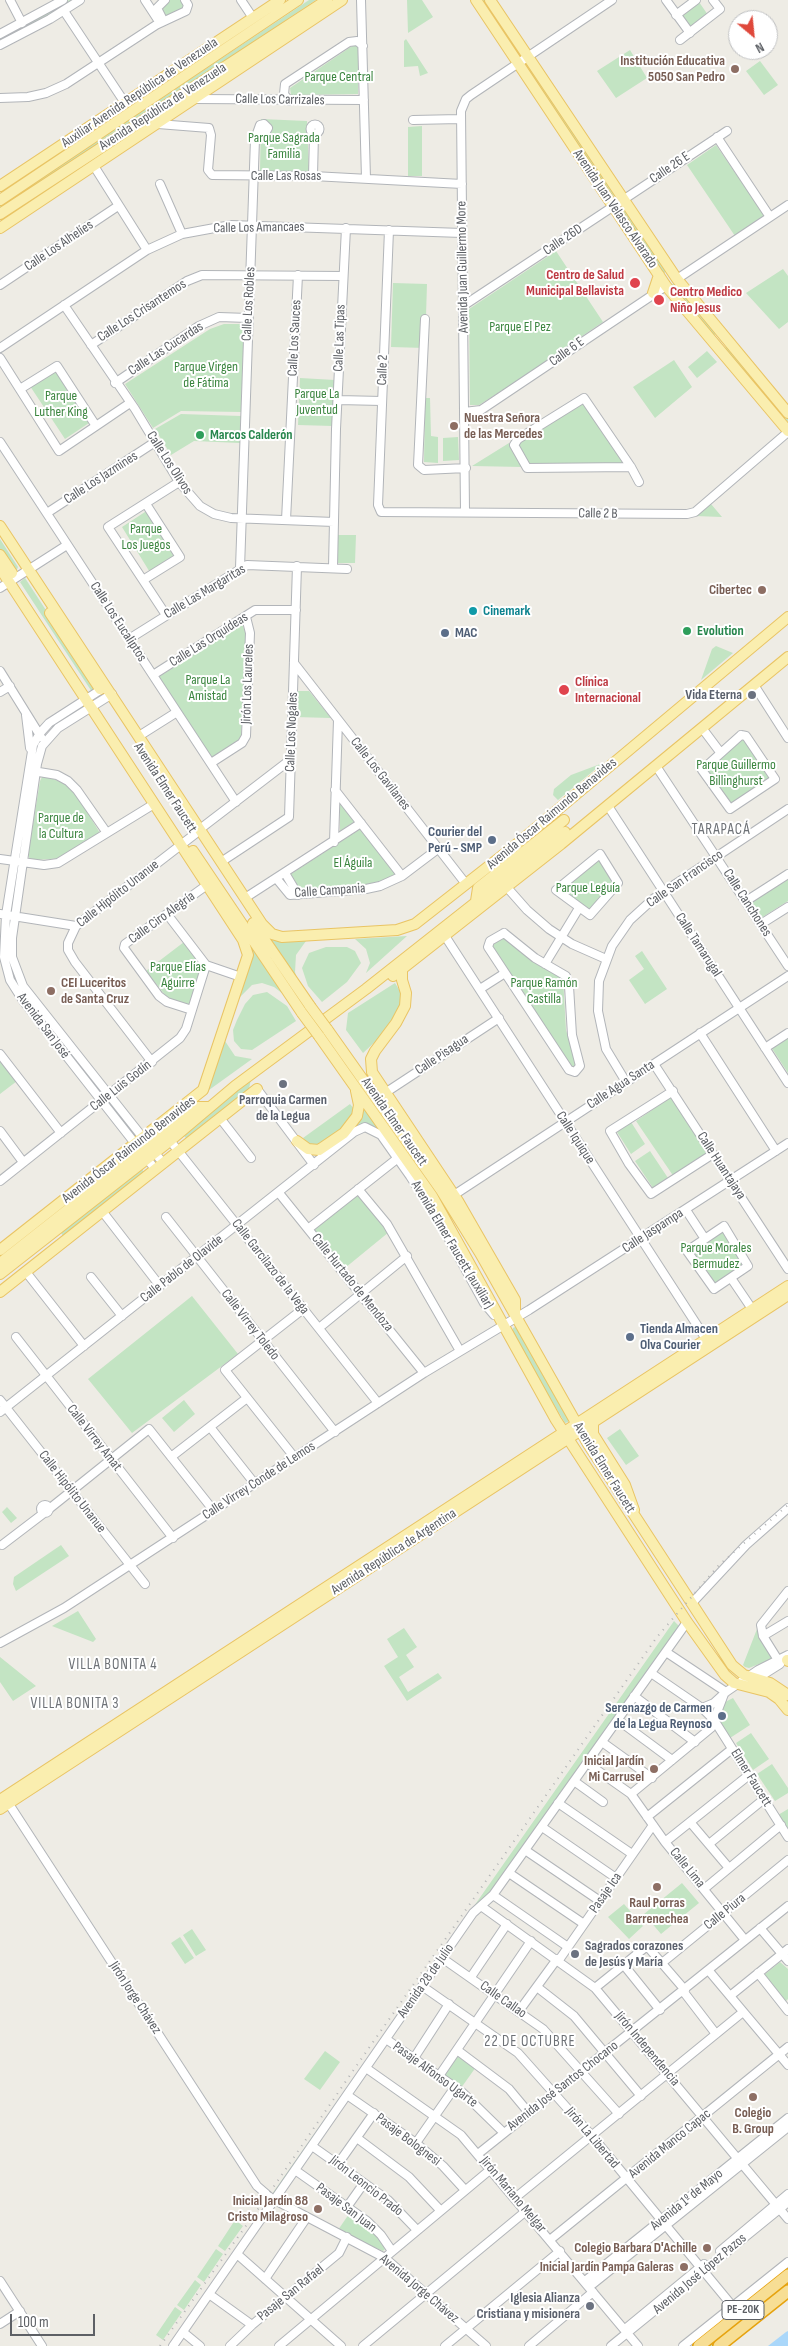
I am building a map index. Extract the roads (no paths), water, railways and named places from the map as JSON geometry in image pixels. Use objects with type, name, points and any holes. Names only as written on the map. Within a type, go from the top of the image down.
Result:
[{"type":"highway","name":"PE-20K","points":[[699,2346],[736,2310],[788,2275]]},
{"type":"highway","points":[[776,2284],[786,2292]]},
{"type":"highway","name":"PE-20K","points":[[719,2346],[786,2292]]},
{"type":"main road","name":"Auxiliar Avenida República de Venezuela","points":[[0,186],[280,0]]},
{"type":"main road","name":"Avenida República de Venezuela","points":[[0,200],[298,0]]},
{"type":"main road","name":"Avenida República de Venezuela","points":[[0,214],[113,138],[163,108],[327,0]]},
{"type":"main road","points":[[0,228],[342,0]]},
{"type":"main road","name":"Avenida Juan Velasco Alvarado","points":[[476,0],[663,281],[788,432]]},
{"type":"main road","name":"Avenida Juan Velasco Alvarado","points":[[490,0],[622,201],[675,277],[788,413]]},
{"type":"main road","points":[[211,88],[218,72]]},
{"type":"main road","points":[[143,103],[147,89],[160,92]]},
{"type":"main road","points":[[163,108],[193,100]]},
{"type":"main road","points":[[653,293],[663,281],[675,277]]},
{"type":"main road","points":[[718,346],[727,339]]},
{"type":"main road","name":"Avenida Elmer Faucett","points":[[0,526],[15,578]]},
{"type":"main road","name":"Avenida Elmer Faucett","points":[[0,538],[15,578]]},
{"type":"main road","name":"Avenida Elmer Faucett","points":[[0,555],[154,804],[222,862],[265,928],[274,935],[285,937]]},
{"type":"main road","name":"Avenida Elmer Faucett","points":[[0,568],[15,578],[139,736],[191,837],[302,1013],[353,1083],[440,1210],[470,1262],[500,1323],[566,1435],[687,1622],[725,1675],[769,1692],[779,1698],[788,1710]]},
{"type":"main road","name":"Avenida Óscar Raimundo Benavides","points":[[285,937],[407,928],[417,923],[512,848],[788,617]]},
{"type":"main road","name":"Avenida Óscar Raimundo Benavides","points":[[366,989],[382,984],[445,936],[479,898],[502,881],[533,867],[788,657]]},
{"type":"main road","name":"Avenida Elmer Faucett","points":[[106,692],[186,819],[191,837],[190,858],[242,940]]},
{"type":"main road","name":"Avenida Elmer Faucett","points":[[91,702],[191,837],[430,1173],[452,1199],[470,1236],[489,1262],[508,1303],[578,1427],[732,1665],[747,1682],[778,1687],[788,1695]]},
{"type":"main road","points":[[547,834],[553,826],[553,813]]},
{"type":"main road","name":"Avenida Óscar Raimundo Benavides","points":[[145,1149],[171,1140],[208,1107],[280,1051],[366,989],[502,881],[536,848],[547,834],[564,820]]},
{"type":"main road","name":"Avenida Óscar Raimundo Benavides","points":[[536,848],[564,832]]},
{"type":"main road","points":[[512,848],[536,848],[533,867]]},
{"type":"main road","points":[[464,886],[479,898]]},
{"type":"main road","name":"Avenida Óscar Raimundo Benavides","points":[[0,1263],[4,1251],[49,1225],[145,1149],[203,1090],[248,955],[242,940]]},
{"type":"main road","name":"Avenida Elmer Faucett (auxiliar)","points":[[402,970],[406,1000],[396,1023],[371,1059],[372,1072],[444,1179],[452,1199],[514,1300],[516,1316]]},
{"type":"main road","points":[[296,1141],[308,1149],[319,1150],[349,1128],[359,1110],[353,1083]]},
{"type":"main road","points":[[0,1292],[258,1089]]},
{"type":"main road","name":"Avenida Óscar Raimundo Benavides","points":[[0,1274],[49,1225],[198,1107],[208,1107]]},
{"type":"main road","points":[[430,1173],[444,1179]]},
{"type":"main road","points":[[440,1210],[442,1201],[452,1199]]},
{"type":"main road","points":[[49,1225],[63,1242]]},
{"type":"main road","points":[[458,1243],[461,1236],[470,1236]]},
{"type":"main road","points":[[470,1262],[487,1279],[503,1305],[508,1303]]},
{"type":"main road","name":"Avenida República de Argentina","points":[[3,1803],[566,1435],[788,1286]]},
{"type":"main road","name":"Avenida República de Argentina","points":[[578,1427],[593,1422],[788,1295]]},
{"type":"main road","points":[[593,1422],[594,1434],[625,1485],[637,1520]]},
{"type":"street","points":[[10,0],[22,23]]},
{"type":"street","points":[[0,34],[63,0]]},
{"type":"street","points":[[0,45],[64,11],[80,0]]},
{"type":"street","points":[[145,0],[162,22]]},
{"type":"street","points":[[162,22],[157,8],[165,0]]},
{"type":"street","points":[[241,0],[253,18]]},
{"type":"street","points":[[361,0],[366,178]]},
{"type":"street","name":"Avenida Juan Guillermo More","points":[[465,511],[466,468],[460,119],[462,105],[466,99],[612,0]]},
{"type":"street","points":[[666,0],[690,33]]},
{"type":"street","points":[[676,15],[696,0]]},
{"type":"street","points":[[680,40],[720,9],[713,0]]},
{"type":"street","points":[[0,98],[46,94],[66,84],[162,22],[186,11],[186,3]]},
{"type":"street","points":[[64,11],[125,103]]},
{"type":"street","points":[[289,101],[284,94],[285,84],[349,42],[357,41],[363,46]]},
{"type":"street","name":"Calle Los Carrizales","points":[[193,100],[364,100]]},
{"type":"street","points":[[414,120],[460,119]]},
{"type":"street","name":"Calle Las Rosas","points":[[158,124],[209,128],[212,135],[209,174],[366,178],[462,184]]},
{"type":"street","name":"Calle Los Robles","points":[[240,568],[248,318],[254,225],[255,139],[258,131]]},
{"type":"street","name":"Calle 26 E","points":[[613,207],[727,131]]},
{"type":"street","points":[[313,176],[314,134]]},
{"type":"street","points":[[717,137],[770,217]]},
{"type":"street","points":[[94,166],[147,250]]},
{"type":"street","points":[[160,184],[170,200],[182,234]]},
{"type":"street","points":[[675,277],[788,205]]},
{"type":"street","name":"Calle Los Alhelíes","points":[[0,285],[118,206]]},
{"type":"street","name":"Calle 26D","points":[[463,306],[613,207]]},
{"type":"street","name":"Calle Los Amancaes","points":[[0,348],[147,250],[182,234],[215,226],[254,225],[462,233]]},
{"type":"street","name":"Calle Las Tipas","points":[[333,567],[346,228]]},
{"type":"street","name":"Calle 2","points":[[379,510],[389,230]]},
{"type":"street","name":"Calle Los Crisantemos","points":[[91,345],[187,281],[202,275],[343,276]]},
{"type":"street","name":"Calle Los Sauces","points":[[286,520],[298,275]]},
{"type":"street","name":"Calle 6 E","points":[[464,412],[481,410],[653,293]]},
{"type":"street","name":"Calle Los Olivos","points":[[64,305],[130,403],[179,482],[200,506],[224,517],[334,522]]},
{"type":"street","name":"Calle Las Cucardas","points":[[115,383],[200,326],[219,317],[248,318]]},
{"type":"street","points":[[425,319],[420,468],[466,468]]},
{"type":"street","points":[[0,358],[59,451],[130,403]]},
{"type":"street","points":[[20,389],[57,366],[96,426]]},
{"type":"street","points":[[631,466],[527,468],[515,448],[516,442],[584,398],[631,466],[639,482]]},
{"type":"street","points":[[338,400],[382,401]]},
{"type":"street","name":"Calle 2 B","points":[[379,510],[384,512],[465,511],[687,514],[695,512],[788,432]]},
{"type":"street","name":"Calle Los Eucaliptos","points":[[0,442],[236,802]]},
{"type":"street","name":"Calle Los Jazmines","points":[[47,513],[155,442]]},
{"type":"street","points":[[166,615],[108,527],[179,482]]},
{"type":"street","points":[[143,580],[180,557],[146,504]]},
{"type":"street","points":[[15,578],[67,545]]},
{"type":"street","name":"Calle Las Margaritas","points":[[129,639],[240,568],[251,564],[347,569]]},
{"type":"street","name":"Calle Los Nogales","points":[[222,862],[289,817],[297,566]]},
{"type":"street","name":"Calle Las Orquídeas","points":[[153,675],[246,616],[261,609],[296,610]]},
{"type":"street","name":"Jirón Los Laureles","points":[[211,763],[242,743],[246,736],[250,633],[246,616]]},
{"type":"street","name":"Calle Los Gavilanes","points":[[294,663],[439,848],[464,886]]},
{"type":"street","points":[[0,671],[25,713],[40,733],[42,746]]},
{"type":"street","points":[[294,685],[310,685]]},
{"type":"street","points":[[754,685],[788,738]]},
{"type":"street","points":[[0,692],[10,686]]},
{"type":"street","name":"Avenida San José","points":[[106,692],[52,733],[42,746],[32,771],[15,861],[7,915],[4,957],[10,980],[24,1002],[101,1101],[159,1166]]},
{"type":"street","name":"Avenida San José","points":[[91,702],[49,724],[40,733],[30,754],[32,771],[24,863],[7,915],[12,957],[18,976],[109,1095],[145,1149]]},
{"type":"street","points":[[139,736],[177,712]]},
{"type":"street","points":[[25,713],[30,754]]},
{"type":"street","points":[[334,842],[338,720]]},
{"type":"street","points":[[702,728],[720,752]]},
{"type":"street","points":[[744,735],[775,779],[730,809],[727,808],[702,770],[720,752],[744,735]]},
{"type":"street","name":"Calle Hipólito Unanue","points":[[152,1062],[71,956],[68,943],[76,926],[290,760]]},
{"type":"street","name":"Calle Canchones","points":[[656,766],[788,966]]},
{"type":"street","points":[[32,771],[57,776],[73,785],[107,833]]},
{"type":"street","points":[[335,790],[402,876]]},
{"type":"street","points":[[0,859],[44,865],[58,863],[154,804]]},
{"type":"street","name":"Calle Tamarugal","points":[[608,806],[788,1083]]},
{"type":"street","name":"Calle San Francisco","points":[[626,1082],[606,1049],[601,1026],[598,994],[606,959],[618,936],[630,920],[663,892],[788,809]]},
{"type":"street","points":[[245,898],[334,842],[360,823]]},
{"type":"street","name":"Calle Campania","points":[[276,878],[287,894],[298,895],[366,890],[402,876],[439,848]]},
{"type":"street","points":[[600,854],[618,883],[592,915],[579,908],[556,889],[600,854]]},
{"type":"street","points":[[285,873],[298,895]]},
{"type":"street","points":[[746,901],[788,874]]},
{"type":"street","points":[[502,881],[538,920],[562,938],[606,959]]},
{"type":"street","name":"Calle Ciro Alegría","points":[[192,1010],[167,1002],[159,996],[124,948],[125,944],[207,885]]},
{"type":"street","points":[[761,924],[788,907]]},
{"type":"street","points":[[545,964],[579,908]]},
{"type":"street","points":[[167,914],[206,965],[241,977]]},
{"type":"street","points":[[7,915],[76,926]]},
{"type":"street","points":[[502,933],[545,964],[566,976],[572,1036],[580,1066],[575,1072],[569,1070],[505,973],[488,947],[490,941],[502,933]]},
{"type":"street","name":"Calle Iquique","points":[[445,936],[706,1340]]},
{"type":"street","name":"Calle Luis Godín","points":[[0,1181],[180,1038],[192,1010],[206,965]]},
{"type":"street","points":[[480,989],[505,973]]},
{"type":"street","name":"Calle Agua Santa","points":[[452,1199],[565,1122],[788,976]]},
{"type":"street","name":"Calle Pisagua","points":[[385,1093],[499,1018]]},
{"type":"street","points":[[765,1048],[788,1033]]},
{"type":"street","points":[[700,1034],[776,1151]]},
{"type":"street","points":[[0,1054],[61,1133]]},
{"type":"street","name":"Calle Huantajaya","points":[[654,1064],[788,1269]]},
{"type":"street","points":[[258,1089],[314,1165]]},
{"type":"street","points":[[673,1091],[610,1131],[648,1192],[654,1193],[713,1154]]},
{"type":"street","points":[[220,1118],[251,1158]]},
{"type":"street","name":"Avenida Elmer Faucett (auxiliar)","points":[[365,1127],[381,1135],[398,1158],[439,1220],[484,1303],[500,1323]]},
{"type":"street","name":"Calle Pablo de Olavide","points":[[3,1409],[354,1132],[365,1127]]},
{"type":"street","points":[[0,1131],[23,1162]]},
{"type":"street","points":[[159,1138],[164,1137],[171,1140]]},
{"type":"street","name":"Calle Garcilazo de la Vega","points":[[171,1140],[378,1403]]},
{"type":"street","name":"Calle Jaspampa","points":[[516,1316],[641,1239],[788,1143]]},
{"type":"street","points":[[308,1228],[398,1158]]},
{"type":"street","points":[[358,1189],[387,1224],[460,1351]]},
{"type":"street","name":"Calle Hurtado de Mendoza","points":[[279,1193],[424,1373]]},
{"type":"street","points":[[686,1210],[704,1238]]},
{"type":"street","points":[[102,1211],[160,1286]]},
{"type":"street","name":"Calle Virrey Toledo","points":[[166,1217],[334,1432]]},
{"type":"street","points":[[721,1226],[726,1229],[748,1264],[747,1268],[731,1278],[712,1288],[687,1251],[721,1226]]},
{"type":"street","points":[[319,1328],[407,1256]]},
{"type":"street","points":[[26,1272],[84,1346]]},
{"type":"street","points":[[91,1278],[122,1316]]},
{"type":"street","points":[[731,1278],[752,1309]]},
{"type":"street","points":[[295,1458],[225,1370],[303,1309]]},
{"type":"street","name":"Calle Virrey Conde de Lemos","points":[[0,1643],[44,1620],[130,1566],[500,1323],[516,1316]]},
{"type":"street","name":"Calle Virrey Amat","points":[[16,1338],[173,1538]]},
{"type":"street","points":[[171,1458],[247,1398]]},
{"type":"street","name":"Calle Hipólito Unanue","points":[[0,1400],[3,1409],[71,1490],[145,1584]]},
{"type":"street","points":[[210,1427],[255,1484]]},
{"type":"street","points":[[2,1545],[149,1429],[214,1511]]},
{"type":"street","points":[[692,1603],[746,1545],[788,1508]]},
{"type":"street","points":[[702,1708],[710,1706],[725,1693],[786,1659],[763,1636],[762,1625],[788,1590]]},
{"type":"street","points":[[763,1636],[788,1621]]},
{"type":"street","name":"Avenida 28 de Julio","points":[[173,2346],[237,2254],[271,2197],[295,2170],[473,1913],[493,1895],[687,1622]]},
{"type":"street","points":[[666,1652],[725,1693]]},
{"type":"street","name":"Elmer Faucett","points":[[651,1673],[702,1708],[714,1720],[788,1837]]},
{"type":"street","points":[[587,1764],[631,1794],[711,1728],[725,1693]]},
{"type":"street","points":[[634,1696],[695,1742]]},
{"type":"street","points":[[618,1720],[672,1760]]},
{"type":"street","points":[[602,1742],[652,1778]]},
{"type":"street","points":[[646,1816],[732,1748]]},
{"type":"street","points":[[665,1842],[749,1775]]},
{"type":"street","points":[[574,1782],[603,1802]]},
{"type":"street","name":"Calle Lima","points":[[631,1794],[665,1842],[746,1940]]},
{"type":"street","points":[[709,1844],[764,1799]]},
{"type":"street","name":"Jirón Jorge Chávez","points":[[3,1803],[250,2176],[271,2197]]},
{"type":"street","points":[[558,1803],[632,1854]]},
{"type":"street","points":[[690,1822],[729,1868]]},
{"type":"street","name":"Pasaje Ica","points":[[520,2011],[568,1947],[653,1825]]},
{"type":"street","points":[[704,1889],[781,1825]]},
{"type":"street","points":[[542,1827],[616,1878]]},
{"type":"street","points":[[525,1850],[600,1901]]},
{"type":"street","name":"Calle Piura","points":[[662,1963],[788,1860]]},
{"type":"street","points":[[509,1872],[584,1924]]},
{"type":"street","points":[[493,1895],[568,1947]]},
{"type":"street","name":"Jirón Independencia","points":[[481,1906],[558,1959],[595,1988],[788,2219]]},
{"type":"street","name":"Avenida José Santos Chocano","points":[[478,2154],[788,1906]]},
{"type":"street","points":[[470,1977],[507,1924]]},
{"type":"street","points":[[760,1928],[785,1951],[788,1961]]},
{"type":"street","points":[[440,2076],[531,1941]]},
{"type":"street","points":[[595,1988],[647,1946],[684,1990],[716,2034]]},
{"type":"street","points":[[730,1996],[785,1951]]},
{"type":"street","name":"Calle Callao","points":[[442,1958],[543,2029],[619,2114]]},
{"type":"street","points":[[623,1964],[660,2010]]},
{"type":"street","points":[[709,1971],[788,2065]]},
{"type":"street","points":[[758,1973],[786,2005]]},
{"type":"street","name":"Jirón La Libertad","points":[[422,1986],[518,2053],[592,2136],[736,2310]]},
{"type":"street","points":[[537,1987],[574,2016],[641,2096]]},
{"type":"street","points":[[414,2058],[449,2004]]},
{"type":"street","points":[[515,2198],[743,2012]]},
{"type":"street","name":"Pasaje Alfonso Ugarte","points":[[386,2039],[455,2087],[476,2104],[504,2133]]},
{"type":"street","name":"Avenida Manco Capac","points":[[550,2239],[788,2047]]},
{"type":"street","points":[[457,2050],[509,2089],[529,2113]]},
{"type":"street","name":"Jirón Mariano Melgar","points":[[366,2068],[461,2135],[638,2346]]},
{"type":"street","points":[[416,2143],[455,2087]]},
{"type":"street","name":"Pasaje Bolognesi","points":[[347,2095],[416,2143],[443,2166],[465,2190]]},
{"type":"street","points":[[338,2164],[374,2113]]},
{"type":"street","name":"Avenida 1º de Mayo","points":[[529,2346],[589,2286],[740,2161],[788,2118]]},
{"type":"street","name":"Avenida 1º de Mayo","points":[[740,2161],[788,2127]]},
{"type":"street","points":[[357,2138],[409,2176],[440,2210]]},
{"type":"street","name":"Jirón Leoncio Prado","points":[[312,2146],[396,2206],[417,2230]]},
{"type":"street","points":[[279,2346],[491,2169]]},
{"type":"street","name":"Pasaje San Juan","points":[[295,2170],[376,2230],[392,2251]]},
{"type":"street","points":[[347,2207],[364,2182]]},
{"type":"street","name":"Avenida José López Pazos","points":[[611,2346],[777,2207],[788,2194]]},
{"type":"street","name":"Avenida Jorge Chávez","points":[[271,2197],[385,2258],[486,2346]]},
{"type":"street","name":"Avenida José López Pazos","points":[[777,2207],[788,2202]]},
{"type":"street","points":[[363,2346],[526,2211]]},
{"type":"street","points":[[266,2279],[307,2217]]},
{"type":"street","name":"Pasaje San Rafael","points":[[230,2346],[252,2325],[339,2252],[347,2237]]},
{"type":"street","points":[[445,2346],[560,2251]]},
{"type":"street","points":[[237,2254],[341,2346]]},
{"type":"street","points":[[683,2346],[736,2310],[788,2262]]},
{"type":"street","points":[[0,2281],[42,2346]]},
{"type":"street","points":[[209,2294],[252,2325]]},
{"type":"street","points":[[0,2324],[20,2311]]},
{"type":"street","points":[[182,2332],[200,2346]]},
{"type":"water","points":[[788,2331],[788,2346],[768,2346],[786,2332]]},
{"type":"railway","points":[[160,2346],[268,2195],[657,1637],[719,1565],[788,1505]]},
{"type":"place","name":"Institución Educativa 5050 San Pedro","points":[[735,69]]},
{"type":"place","name":"Centro de Salud Municipal Bellavista","points":[[635,283]]},
{"type":"place","name":"Centro Medico Niño Jesus","points":[[659,300]]},
{"type":"place","name":"Nuestra Señora de las Mercedes","points":[[454,426]]},
{"type":"place","name":"Marcos Calderón","points":[[200,435]]},
{"type":"place","name":"Cibertec","points":[[762,590]]},
{"type":"place","name":"Cinemark","points":[[473,611]]},
{"type":"place","name":"Evolution","points":[[687,631]]},
{"type":"place","name":"MAC","points":[[445,633]]},
{"type":"place","name":"Clínica Internacional","points":[[564,690]]},
{"type":"place","name":"Vida Eterna","points":[[752,695]]},
{"type":"place","name":"Courier del Perú - SMP","points":[[492,840]]},
{"type":"place","name":"CEI Luceritos de Santa Cruz","points":[[51,991]]},
{"type":"place","name":"Parroquia Carmen de la Legua","points":[[283,1084]]},
{"type":"place","name":"Tienda Almacen Olva Courier","points":[[630,1337]]},
{"type":"place","name":"Serenazgo de Carmen de la Legua Reynoso","points":[[722,1716]]},
{"type":"place","name":"Inicial Jardín Mi Carrusel","points":[[654,1769]]},
{"type":"place","name":"Raul Porras Barrenechea","points":[[657,1887]]},
{"type":"place","name":"Sagrados corazones de Jesús y María","points":[[575,1954]]},
{"type":"place","name":"Colegio B. Group","points":[[753,2097]]},
{"type":"place","name":"Inicial Jardín 88 Cristo Milagroso","points":[[318,2209]]},
{"type":"place","name":"Colegio Barbara D'Achille","points":[[707,2248]]},
{"type":"place","name":"Inicial Jardín Pampa Galeras","points":[[684,2267]]},
{"type":"place","name":"Iglesia Alianza Cristiana y misionera","points":[[590,2306]]},
{"type":"district","name":"TARAPACÁ","points":[[721,830]]},
{"type":"district","name":"VILLA BONITA 4","points":[[113,1665]]},
{"type":"district","name":"VILLA BONITA 3","points":[[75,1704]]},
{"type":"district","name":"22 DE OCTUBRE","points":[[530,2042]]},
{"type":"park label","name":"Parque Central","points":[[339,77]]},
{"type":"park label","name":"Parque Sagrada Familia","points":[[284,146]]},
{"type":"park label","name":"Parque El Pez","points":[[520,327]]},
{"type":"park label","name":"Parque Virgen de Fátima","points":[[206,376]]},
{"type":"park label","name":"Parque La Juventud","points":[[317,402]]},
{"type":"park label","name":"Parque Luther King","points":[[61,404]]},
{"type":"park label","name":"Parque Los Juegos","points":[[146,538]]},
{"type":"park label","name":"Parque La Amistad","points":[[208,688]]},
{"type":"park label","name":"Parque Guillermo Billinghurst","points":[[736,774]]},
{"type":"park label","name":"Parque de la Cultura","points":[[61,826]]},
{"type":"park label","name":"El Águila","points":[[353,863]]},
{"type":"park label","name":"Parque Leguía","points":[[588,888]]},
{"type":"park label","name":"Parque Elías Aguirre","points":[[178,976]]},
{"type":"park label","name":"Parque Ramón Castilla","points":[[544,992]]},
{"type":"park label","name":"Parque Morales Bermudez","points":[[716,1256]]}]
